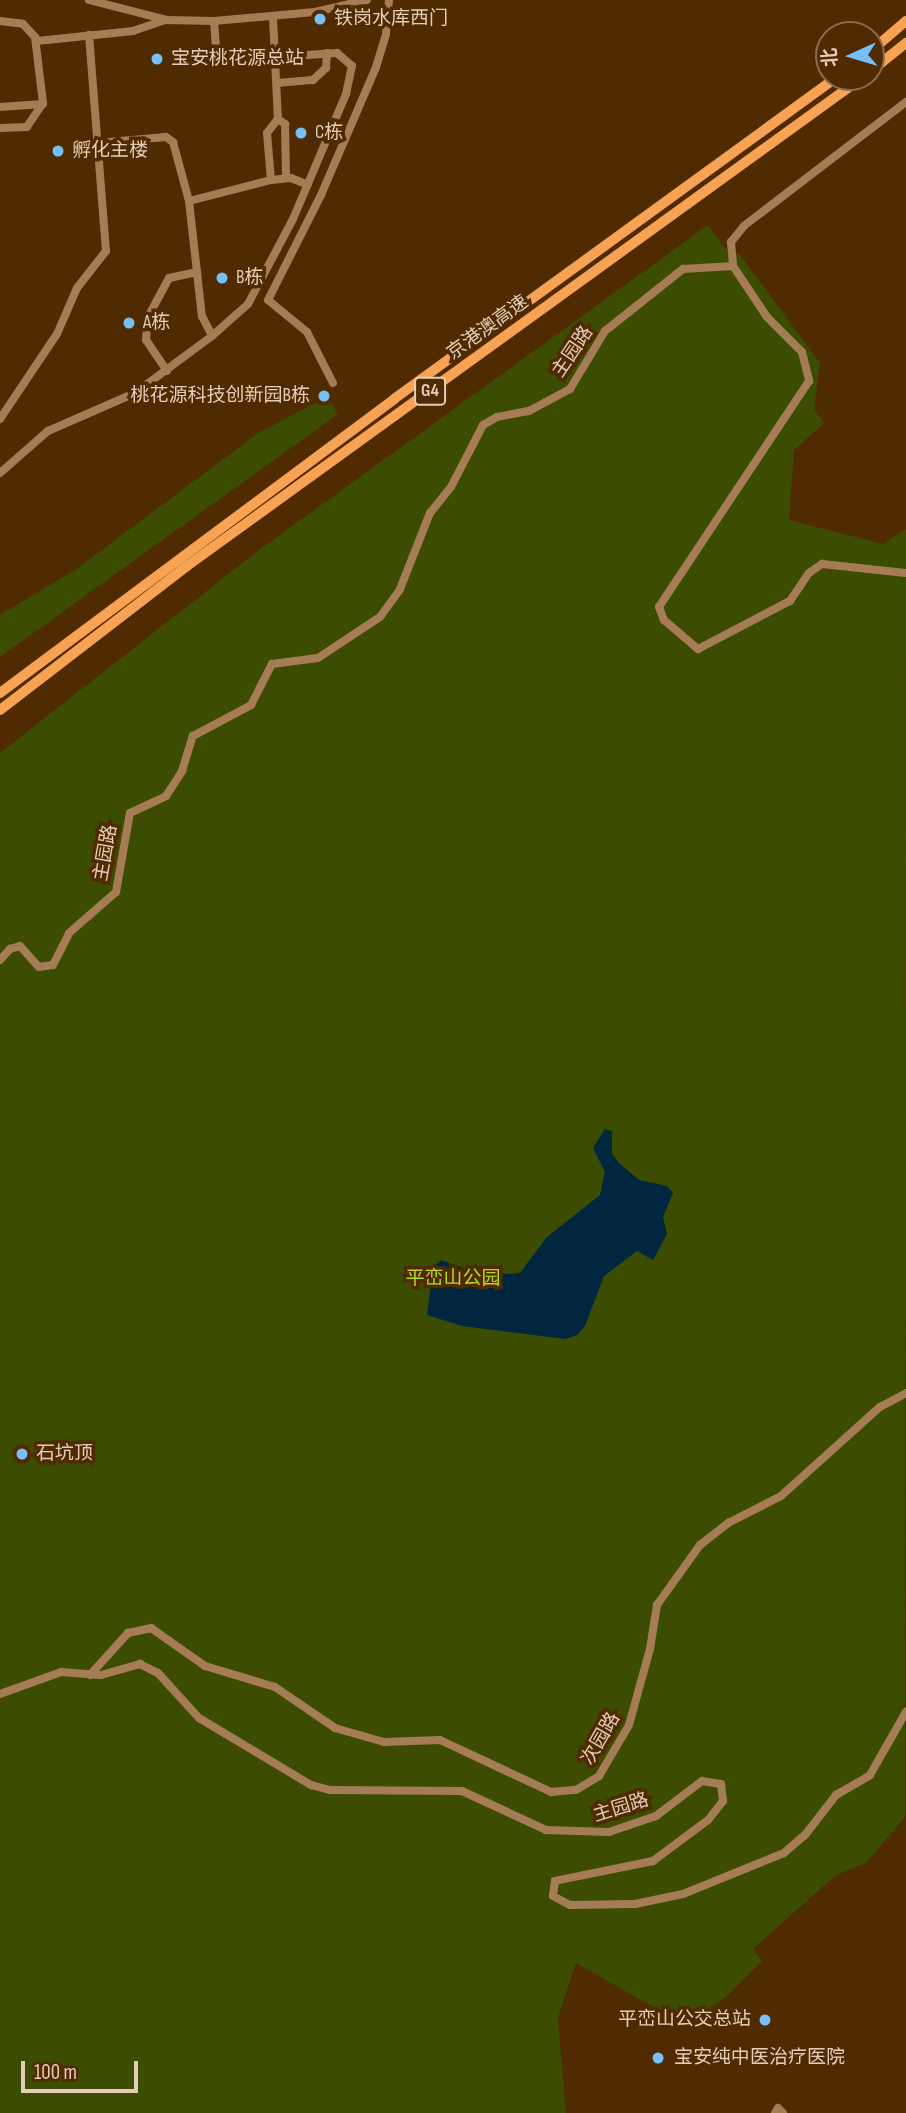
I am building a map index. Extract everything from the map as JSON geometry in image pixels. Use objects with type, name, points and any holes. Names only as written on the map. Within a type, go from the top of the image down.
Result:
[{"type":"highway","points":[[885,39],[906,21]]},
{"type":"highway","points":[[885,60],[906,43]]},
{"type":"highway","name":"京港澳高速","points":[[0,693],[394,398],[818,91]]},
{"type":"highway","name":"京港澳高速","points":[[0,710],[187,566],[844,91]]},
{"type":"street","points":[[92,1],[167,20],[214,21],[273,18],[367,0]]},
{"type":"street","points":[[333,383],[307,332],[268,300],[321,195],[376,67],[386,34],[389,0]]},
{"type":"street","points":[[271,180],[267,133],[278,119],[273,18]]},
{"type":"street","points":[[37,41],[133,31],[167,20]]},
{"type":"street","points":[[0,21],[23,24],[37,41],[43,104],[27,127],[0,128]]},
{"type":"street","points":[[0,474],[58,425],[106,408],[167,371],[247,304],[308,185],[353,73],[344,55],[327,53],[217,61],[214,21]]},
{"type":"street","points":[[0,419],[57,334],[77,288],[106,251],[89,35]]},
{"type":"street","points":[[277,83],[313,80],[326,68],[327,53]]},
{"type":"street","points":[[906,102],[740,229],[730,246],[733,266],[767,317],[802,352],[809,381],[661,598],[661,616],[698,649],[790,601],[809,573],[822,564],[906,573]]},
{"type":"street","points":[[0,107],[43,104]]},
{"type":"street","points":[[278,119],[285,124],[286,178]]},
{"type":"street","points":[[98,143],[170,139],[189,201],[202,316],[212,336]]},
{"type":"street","points":[[189,201],[271,180],[286,178],[308,185]]},
{"type":"street","name":"主园路","points":[[0,961],[10,949],[20,946],[42,969],[53,965],[69,933],[116,892],[130,813],[166,796],[182,771],[193,736],[247,709],[272,664],[318,658],[380,617],[400,589],[428,518],[452,487],[483,425],[497,417],[529,411],[570,389],[605,331],[683,269],[733,266]]},
{"type":"street","points":[[167,371],[146,341],[148,317],[169,278],[197,272]]},
{"type":"street","name":"次园路","points":[[90,1675],[128,1633],[151,1628],[200,1663],[275,1687],[335,1728],[384,1742],[440,1740],[548,1790],[576,1790],[599,1776],[629,1725],[650,1649],[657,1605],[700,1545],[728,1523],[781,1496],[880,1407],[906,1393]]},
{"type":"street","name":"主园路","points":[[0,1694],[61,1672],[90,1675],[127,1664],[146,1666],[199,1718],[311,1785],[330,1790],[462,1791],[546,1830],[609,1832],[656,1816],[702,1782],[718,1782],[723,1787],[723,1801],[708,1820],[653,1861],[555,1881],[553,1896],[570,1906],[635,1904],[683,1894],[784,1853],[804,1835],[836,1795],[870,1775],[906,1712]]},
{"type":"green space","name":"平峦山公园","points":[[708,225],[724,247],[740,255],[820,363],[814,408],[824,423],[794,450],[789,520],[883,544],[906,529],[905,1817],[866,1863],[836,1875],[753,1949],[762,1961],[725,1998],[698,2015],[655,2008],[576,1963],[558,2018],[566,2113],[0,2113],[0,753],[259,550]]},
{"type":"green space","points":[[327,397],[338,414],[0,657],[0,615],[75,570],[258,433]]},
{"type":"water","points":[[605,1129],[612,1131],[612,1154],[619,1163],[639,1180],[667,1186],[673,1193],[663,1217],[667,1234],[653,1260],[637,1251],[604,1276],[585,1326],[577,1335],[565,1339],[462,1326],[427,1315],[433,1268],[441,1260],[468,1270],[478,1267],[507,1274],[520,1273],[546,1238],[600,1195],[605,1172],[593,1148]]},
{"type":"place","name":"铁岗水库西门","points":[[320,19]]},
{"type":"place","name":"宝安桃花源总站","points":[[157,59]]},
{"type":"place","name":"C栋","points":[[301,133]]},
{"type":"place","name":"孵化主楼","points":[[58,151]]},
{"type":"place","name":"B栋","points":[[222,278]]},
{"type":"place","name":"A栋","points":[[129,323]]},
{"type":"place","name":"桃花源科技创新园B栋","points":[[324,396]]},
{"type":"place","name":"石坑顶","points":[[22,1454]]},
{"type":"place","name":"平峦山公交总站","points":[[765,2020]]},
{"type":"place","name":"宝安纯中医治疗医院","points":[[658,2058]]}]
